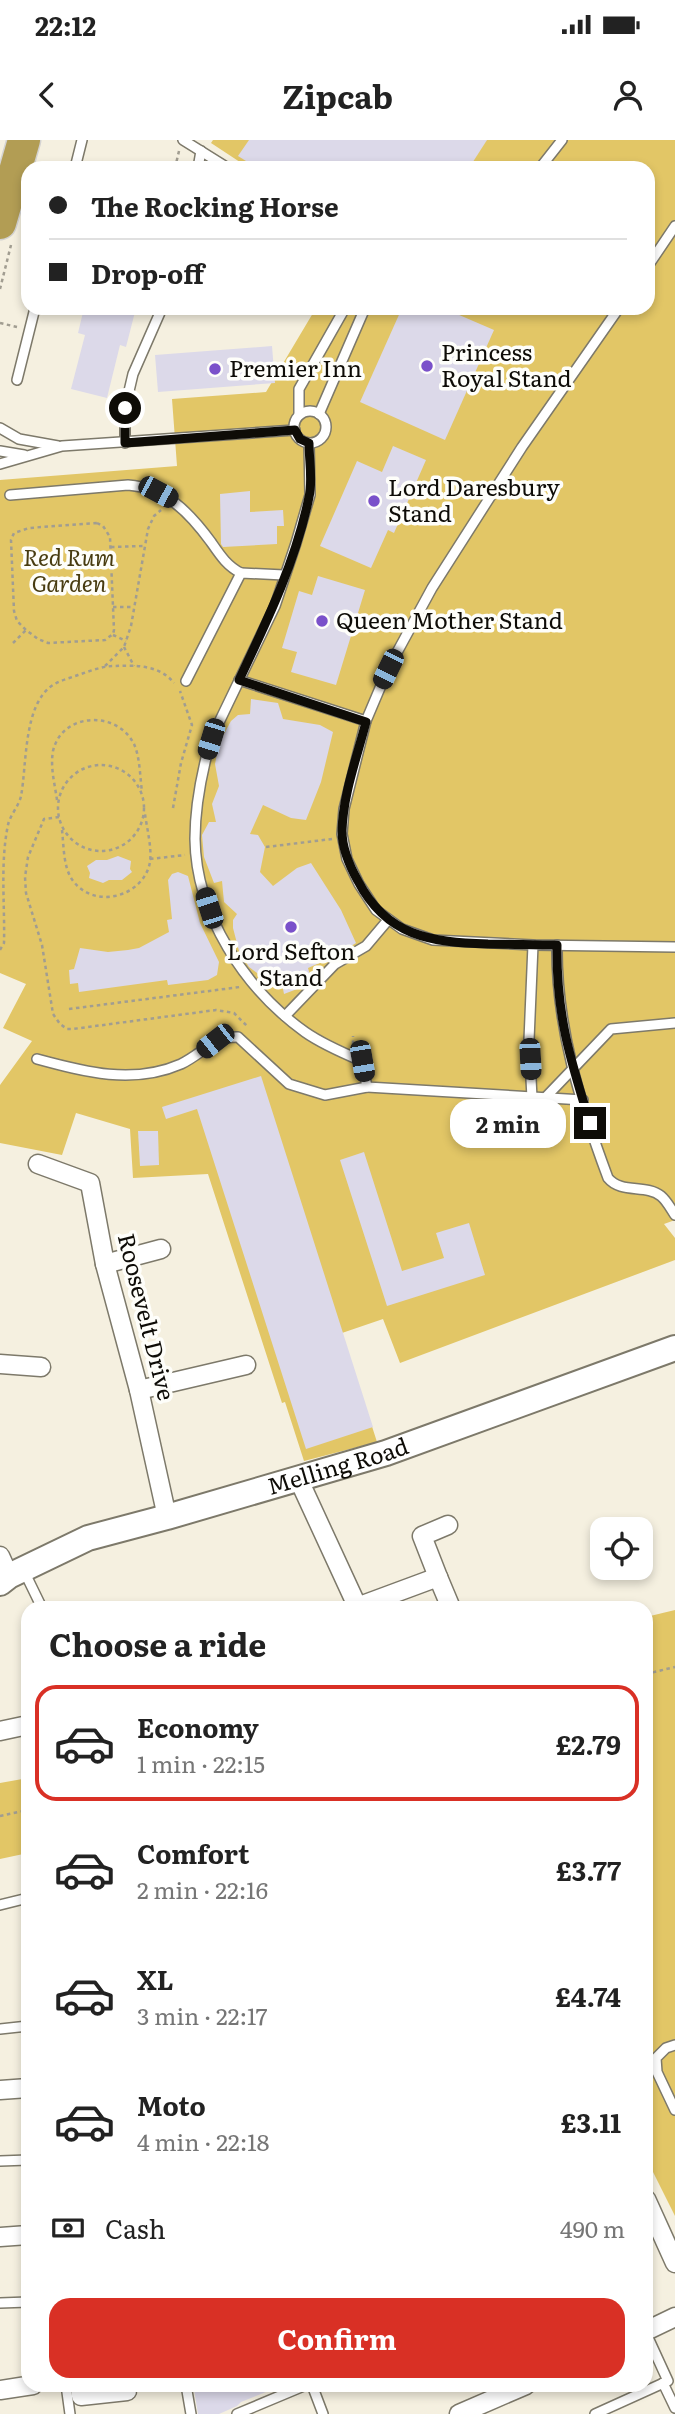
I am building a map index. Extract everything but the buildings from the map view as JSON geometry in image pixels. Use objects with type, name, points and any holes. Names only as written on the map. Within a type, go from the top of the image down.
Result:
[{"type":"highway","points":[[0,223],[24,140]]},
{"type":"street","name":"Roosevelt Drive","points":[[38,1164],[90,1183],[105,1264],[139,1390],[167,1517]]},
{"type":"street","points":[[105,1264],[161,1249]]},
{"type":"street","name":"Melling Road","points":[[8,1571],[88,1538],[386,1452],[675,1348]]},
{"type":"street","points":[[0,1364],[41,1367]]},
{"type":"street","points":[[139,1390],[246,1365]]},
{"type":"street","points":[[298,1478],[354,1601]]},
{"type":"street","points":[[448,1525],[422,1536],[448,1601]]},
{"type":"street","points":[[375,1601],[438,1577]]},
{"type":"street","points":[[0,1731],[21,1726]]},
{"type":"street","points":[[0,2090],[21,2088]]},
{"type":"street","points":[[653,2214],[675,2263]]},
{"type":"street","points":[[0,2237],[21,2236]]},
{"type":"street","points":[[653,2328],[675,2317]]},
{"type":"street","points":[[0,2390],[21,2387]]},
{"type":"street","points":[[81,2392],[81,2396],[118,2392]]},
{"type":"street","points":[[459,2414],[501,2392]]},
{"type":"lane","points":[[77,161],[82,140]]},
{"type":"lane","points":[[546,161],[562,140]]},
{"type":"lane","points":[[181,145],[201,151],[217,161]]},
{"type":"lane","points":[[199,161],[201,151]]},
{"type":"lane","points":[[655,256],[675,226]]},
{"type":"lane","points":[[17,380],[33,315]]},
{"type":"lane","points":[[125,443],[125,408],[133,374],[159,315]]},
{"type":"lane","points":[[299,415],[309,411],[319,414],[326,422],[326,433],[319,440],[309,443],[300,439],[295,430],[299,415],[299,389],[341,315]]},
{"type":"lane","points":[[319,414],[362,315]]},
{"type":"lane","points":[[614,315],[523,447],[432,587],[388,669],[366,722],[344,809],[342,838],[347,859],[376,910],[402,929],[433,940],[533,945],[675,947]]},
{"type":"lane","points":[[0,428],[19,439]]},
{"type":"lane","points":[[0,464],[62,446],[295,430]]},
{"type":"lane","points":[[0,436],[62,446]]},
{"type":"lane","points":[[309,443],[310,495],[275,606],[211,739],[204,762],[198,801],[196,854],[209,908],[227,947],[254,985],[307,1034],[362,1061],[367,1087]]},
{"type":"lane","points":[[0,452],[26,455]]},
{"type":"lane","points":[[10,495],[141,486],[173,500],[187,512],[229,566],[241,573],[284,575]]},
{"type":"lane","points":[[186,681],[241,573]]},
{"type":"lane","points":[[239,680],[366,722]]},
{"type":"lane","points":[[285,1016],[335,964],[366,946],[388,920]]},
{"type":"lane","points":[[532,1098],[529,1040],[533,945]]},
{"type":"lane","points":[[557,945],[557,985],[562,1023],[608,1178],[612,1183],[621,1186],[660,1195],[675,1215]]},
{"type":"lane","points":[[544,1099],[611,1029],[675,1023]]},
{"type":"lane","points":[[37,1059],[87,1073],[145,1073],[180,1064],[225,1037],[238,1037],[289,1084],[326,1095],[367,1087],[583,1100]]},
{"type":"lane","points":[[8,1571],[35,1601]]},
{"type":"lane","points":[[0,1905],[21,1900]]},
{"type":"lane","points":[[0,2029],[21,2027]]},
{"type":"lane","points":[[675,2045],[666,2048],[656,2058],[657,2072],[675,2109]]},
{"type":"lane","points":[[0,2161],[21,2160]]},
{"type":"lane","points":[[0,2303],[21,2302]]},
{"type":"lane","points":[[653,2348],[668,2381],[653,2388]]},
{"type":"lane","points":[[663,2383],[675,2408]]},
{"type":"lane","points":[[67,2392],[70,2414]]},
{"type":"lane","points":[[187,2392],[191,2414]]},
{"type":"lane","points":[[237,2414],[289,2392]]},
{"type":"lane","points":[[315,2392],[323,2414]]},
{"type":"lane","points":[[596,2414],[644,2392]]},
{"type":"path","points":[[0,323],[30,330]]},
{"type":"path","points":[[105,666],[124,647],[126,641],[148,529],[154,516],[173,500]]},
{"type":"path","points":[[97,523],[107,531],[111,547],[113,634],[99,641],[48,642],[38,639],[17,621],[14,611],[11,540],[14,533],[29,528],[97,523]]},
{"type":"path","points":[[111,547],[144,545]]},
{"type":"path","points":[[113,607],[134,607]]},
{"type":"path","points":[[13,642],[26,630]]},
{"type":"path","points":[[113,634],[126,641]]},
{"type":"path","points":[[124,647],[134,666]]},
{"type":"path","points":[[0,950],[4,943],[8,823],[21,798],[26,749],[38,705],[53,685],[105,666],[151,668],[171,679],[178,689],[192,725],[179,772],[173,808]]},
{"type":"path","points":[[87,720],[118,726],[136,748],[150,859],[147,870],[132,890],[107,898],[83,891],[75,883],[69,874],[58,803],[52,767],[53,751],[59,738],[67,729],[87,720]]},
{"type":"path","points":[[58,803],[61,790],[69,778],[81,769],[96,765],[124,771],[135,781],[142,794]]},
{"type":"path","points":[[61,828],[71,840],[82,847],[108,851],[122,846],[134,836],[142,824],[145,811]]},
{"type":"path","points":[[60,817],[44,819],[28,857],[25,877],[26,893],[42,945],[53,1014],[60,1024],[67,1029],[73,1029],[216,1010],[233,1013],[248,1028]]},
{"type":"path","points":[[266,847],[342,838]]},
{"type":"path","points":[[150,859],[196,854]]},
{"type":"path","points":[[69,1009],[228,988]]},
{"type":"path","points":[[353,1036],[353,1057]]},
{"type":"path","points":[[653,1672],[675,1667]]},
{"type":"path","points":[[0,1816],[21,1812]]},
{"type":"green space","name":"Red Rum Garden","points":[[213,140],[675,140],[675,1220],[664,1224],[675,1238],[675,1260],[400,1363],[383,1319],[342,1333],[377,1442],[304,1461],[285,1402],[282,1403],[208,1174],[133,1178],[130,1129],[76,1113],[62,1155],[0,1143],[0,1085],[32,1041],[3,1028],[26,984],[0,973],[0,480],[177,466],[172,399],[266,392],[312,315],[655,315],[655,161],[238,161],[211,143]]},
{"type":"green space","points":[[675,1610],[675,2216],[653,2172],[653,1615]]},
{"type":"green space","points":[[21,1779],[21,1854],[0,1859],[0,1783]]},
{"type":"place","name":"Princess Royal Stand","points":[[427,366]]},
{"type":"place","name":"Premier Inn","points":[[215,369]]},
{"type":"place","name":"Lord Daresbury Stand","points":[[374,501]]},
{"type":"place","name":"Queen Mother Stand","points":[[322,621]]},
{"type":"place","name":"Lord Sefton Stand","points":[[291,927]]},
{"type":"route","points":[[125,408],[125,443],[295,430],[300,439],[309,443],[310,495],[296,543],[275,606],[239,680],[366,722],[344,809],[342,834],[347,859],[376,910],[402,929],[433,940],[557,945],[558,998],[565,1042],[590,1123]]}]
